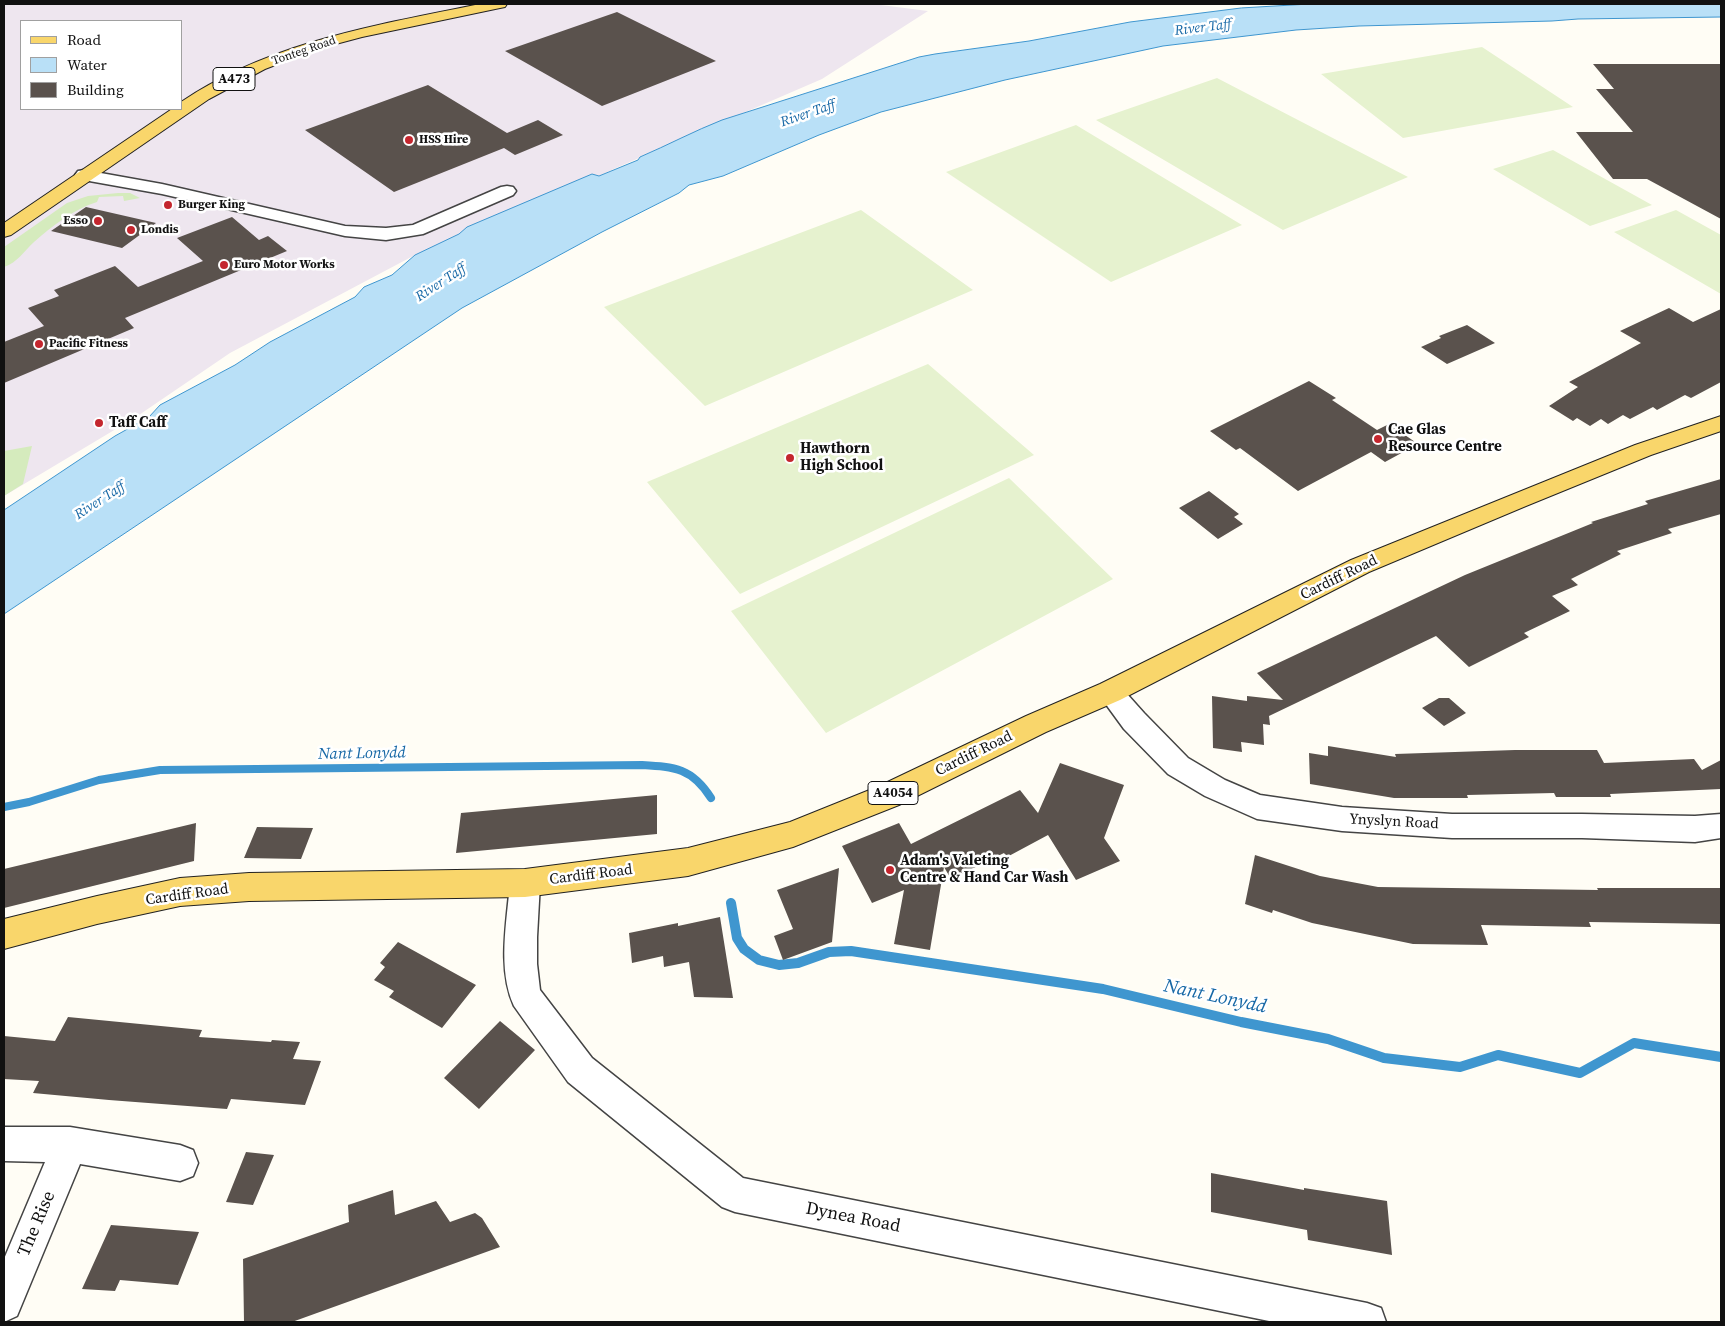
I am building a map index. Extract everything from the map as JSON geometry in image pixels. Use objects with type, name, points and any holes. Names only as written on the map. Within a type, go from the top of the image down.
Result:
[{"type":"main road","name":"Tonteg Road","points":[[182,109],[203,95],[259,66],[311,46],[361,33],[500,4]]},
{"type":"main road","name":"Tonteg Road","points":[[4,231],[181,110]]},
{"type":"main road","name":"Cardiff Road","points":[[4,934],[97,910],[180,892],[249,887],[525,883],[688,862],[792,834],[888,796],[1036,724],[1110,692],[1360,566],[1517,500],[1643,450],[1721,423]]},
{"type":"street","points":[[84,175],[162,189],[345,231],[386,234],[417,230],[507,192]]},
{"type":"street","name":"Ynyslyn Road","points":[[1110,692],[1134,721],[1178,766],[1215,788],[1257,807],[1342,819],[1452,826],[1582,826],[1695,829],[1721,826]]},
{"type":"street","name":"Dynea Road","points":[[525,883],[521,964],[525,994],[580,1070],[735,1194],[1367,1322]]},
{"type":"street","points":[[4,1144],[70,1145],[180,1163]]},
{"type":"street","name":"The Rise","points":[[4,1303],[70,1145]]},
{"type":"shaded area","points":[[4,4],[873,4],[928,11],[822,79],[616,168],[532,208],[415,255],[230,353],[136,417],[4,496]]},
{"type":"green space","points":[[1482,47],[1573,107],[1403,138],[1321,74]]},
{"type":"green space","points":[[1217,78],[1408,177],[1283,230],[1096,120]]},
{"type":"green space","points":[[1076,125],[1242,225],[1111,282],[946,172]]},
{"type":"green space","points":[[1553,150],[1652,205],[1590,226],[1493,169]]},
{"type":"green space","points":[[130,193],[140,198],[124,201],[123,196],[99,197],[97,202],[80,209],[56,224],[34,242],[17,260],[4,267],[4,247],[67,203],[88,196]]},
{"type":"green space","points":[[861,210],[973,290],[705,406],[604,307]]},
{"type":"green space","points":[[1676,210],[1721,235],[1721,294],[1614,232]]},
{"type":"green space","points":[[928,364],[1034,455],[740,594],[647,482]]},
{"type":"green space","points":[[32,446],[23,484],[4,496],[4,451]]},
{"type":"green space","points":[[1009,478],[1113,579],[826,733],[731,611]]},
{"type":"water","name":"River Taff","points":[[1310,4],[1721,4],[1721,17],[1578,19],[1359,26],[1296,30],[1163,46],[1005,80],[881,112],[819,135],[723,176],[689,185],[679,193],[602,232],[462,308],[4,614],[4,510],[115,436],[149,417],[160,405],[235,365],[270,342],[355,297],[364,287],[392,275],[415,255],[459,234],[467,227],[592,174],[599,176],[638,160],[640,157],[722,120],[919,57],[1029,41],[1130,22],[1241,8]]},
{"type":"building","points":[[617,12],[716,61],[602,106],[505,51]]},
{"type":"building","points":[[1593,64],[1721,64],[1721,219],[1647,179],[1613,179],[1576,132],[1633,132],[1596,89],[1614,89]]},
{"type":"building","points":[[428,85],[507,133],[538,120],[563,135],[515,155],[504,148],[394,192],[305,130]]},
{"type":"building","points":[[86,207],[156,223],[122,248],[51,231]]},
{"type":"building","points":[[232,217],[259,240],[268,236],[287,251],[125,318],[134,328],[4,383],[4,342],[44,326],[28,308],[59,296],[54,290],[115,266],[138,287],[203,261],[177,238]]},
{"type":"building","points":[[1669,308],[1693,322],[1721,309],[1721,382],[1691,398],[1685,395],[1657,410],[1653,407],[1630,419],[1623,415],[1608,424],[1601,419],[1590,426],[1577,418],[1573,421],[1549,406],[1578,387],[1569,382],[1641,343],[1620,331]]},
{"type":"building","points":[[1467,325],[1495,343],[1447,364],[1421,347],[1441,338],[1439,336]]},
{"type":"building","name":"Cae Glas Resource Centre","points":[[1309,381],[1336,398],[1332,400],[1377,430],[1389,424],[1418,444],[1385,462],[1371,452],[1298,491],[1240,448],[1236,450],[1210,431]]},
{"type":"building","points":[[1721,479],[1721,514],[1668,529],[1672,533],[1617,551],[1621,554],[1571,579],[1578,585],[1552,596],[1570,611],[1524,633],[1529,637],[1469,667],[1436,636],[1269,716],[1270,725],[1263,724],[1264,745],[1241,742],[1242,752],[1213,748],[1212,696],[1247,701],[1247,696],[1283,700],[1257,673],[1465,575],[1593,523],[1591,522],[1648,504],[1645,501]]},
{"type":"building","points":[[1209,491],[1239,514],[1234,517],[1243,524],[1218,539],[1179,508]]},
{"type":"building","points":[[1439,698],[1449,698],[1466,713],[1444,726],[1422,708]]},
{"type":"building","points":[[1328,746],[1396,757],[1395,754],[1515,750],[1597,750],[1604,763],[1694,759],[1702,770],[1721,760],[1721,789],[1610,794],[1611,797],[1556,797],[1554,793],[1467,795],[1468,798],[1394,798],[1310,784],[1309,753],[1328,756]]},
{"type":"building","points":[[1060,763],[1124,785],[1104,838],[1120,861],[1076,880],[1048,835],[1007,857],[1004,853],[951,879],[944,867],[930,950],[894,944],[904,890],[872,903],[842,846],[899,823],[911,844],[1020,790],[1038,813]]},
{"type":"building","points":[[657,795],[657,834],[456,853],[461,813]]},
{"type":"building","points":[[196,823],[194,861],[4,908],[4,869]]},
{"type":"building","points":[[257,827],[313,828],[301,859],[244,858]]},
{"type":"building","points":[[1255,855],[1320,876],[1378,887],[1598,890],[1597,888],[1721,888],[1721,924],[1589,922],[1591,927],[1481,925],[1488,945],[1413,944],[1312,923],[1273,910],[1272,913],[1245,904]]},
{"type":"building","points":[[839,868],[832,942],[783,960],[774,936],[793,929],[777,890]]},
{"type":"building","points":[[720,917],[733,998],[694,997],[689,962],[664,967],[663,956],[632,963],[629,933],[678,923],[678,926]]},
{"type":"building","points":[[398,942],[476,985],[442,1028],[389,997],[394,991],[374,980],[385,967],[380,963]]},
{"type":"building","points":[[68,1017],[202,1030],[199,1037],[300,1042],[293,1059],[321,1061],[305,1105],[231,1099],[227,1109],[109,1100],[33,1093],[39,1081],[4,1079],[4,1036],[55,1041]]},
{"type":"building","points":[[500,1021],[535,1050],[479,1109],[444,1078]]},
{"type":"building","points":[[246,1152],[274,1155],[253,1205],[226,1202]]},
{"type":"building","points":[[1211,1173],[1304,1190],[1304,1188],[1387,1201],[1392,1255],[1308,1240],[1307,1230],[1211,1212]]},
{"type":"building","points":[[393,1190],[395,1215],[436,1201],[450,1222],[475,1213],[482,1218],[500,1247],[292,1322],[244,1322],[243,1259],[349,1222],[348,1205]]},
{"type":"building","points":[[111,1225],[199,1232],[178,1285],[120,1280],[115,1291],[82,1289]]},
{"type":"waterway","name":"Nant Lonydd","points":[[4,807],[29,802],[99,780],[160,770],[642,765],[673,768],[682,771],[697,780],[711,798]]},
{"type":"waterway","name":"Nant Lonydd","points":[[731,903],[737,938],[744,949],[759,960],[779,965],[798,963],[829,952],[851,951],[1103,989],[1241,1022],[1328,1039],[1384,1058],[1460,1067],[1498,1055],[1580,1073],[1634,1043],[1721,1057]]},
{"type":"place","name":"HSS Hire","points":[[409,140]]},
{"type":"place","name":"Burger King","points":[[168,205]]},
{"type":"place","name":"Esso","points":[[98,221]]},
{"type":"place","name":"Londis","points":[[131,230]]},
{"type":"place","name":"Euro Motor Works","points":[[224,265]]},
{"type":"place","name":"Pacific Fitness","points":[[39,344]]},
{"type":"place","name":"Taff Caff","points":[[99,423]]},
{"type":"place","name":"Cae Glas Resource Centre","points":[[1378,439]]},
{"type":"place","name":"Hawthorn High School","points":[[790,458]]},
{"type":"place","name":"Adam's Valeting Centre & Hand Car Wash","points":[[890,870]]}]
